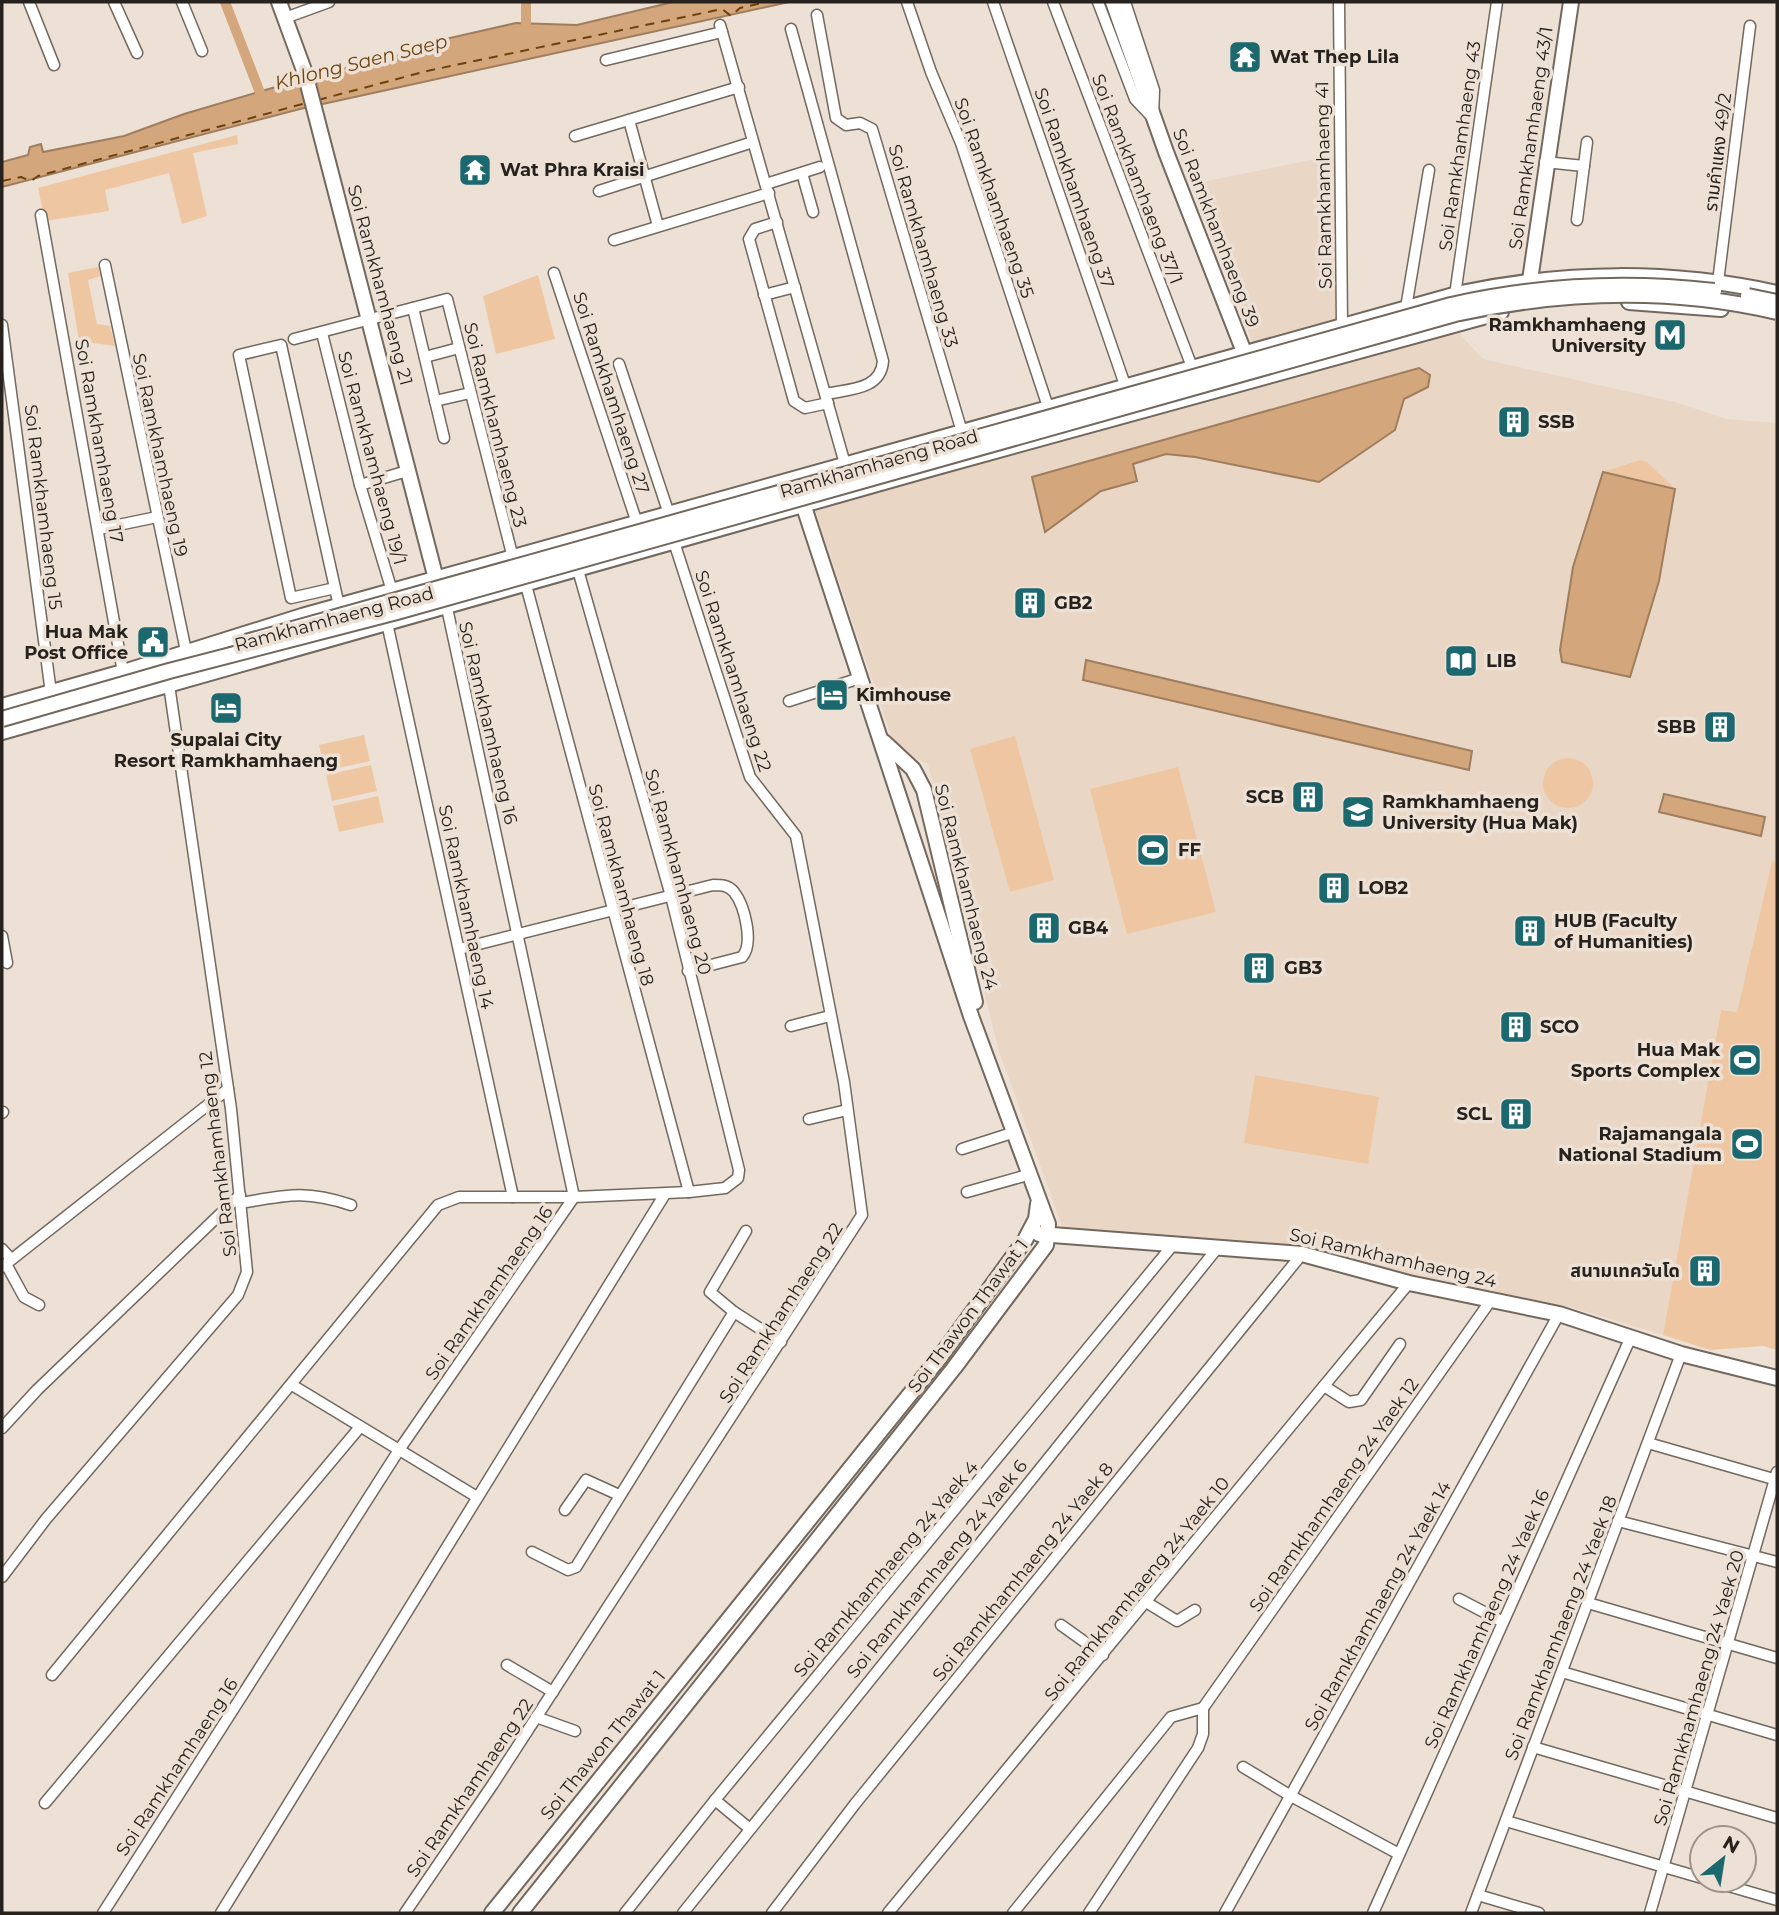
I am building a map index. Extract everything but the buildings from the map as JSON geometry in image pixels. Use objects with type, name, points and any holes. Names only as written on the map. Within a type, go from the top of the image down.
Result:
[{"type":"main road","name":"Soi Ramkhamhaeng 21","points":[[279,2],[303,66],[436,579]]},
{"type":"main road","name":"Soi Ramkhamhaeng 39","points":[[1113,2],[1153,118],[1254,380]]},
{"type":"main road","name":"Soi Ramkhamhaeng 43/1","points":[[1530,280],[1545,162],[1571,2]]},
{"type":"main road","name":"Ramkhamhaeng Road","points":[[127,671],[339,606],[1458,294],[1530,280],[1626,274],[1718,282],[1777,293]]},
{"type":"main road","name":"Ramkhamhaeng Road","points":[[2,706],[244,642],[1461,302],[1535,289],[1632,284],[1723,292],[1777,302]]},
{"type":"main road","points":[[1458,294],[1469,319]]},
{"type":"main road","name":"Ramkhamhaeng Road","points":[[2,719],[169,671],[397,612],[1455,314],[1535,300],[1633,294],[1721,301],[1777,312]]},
{"type":"main road","name":"Ramkhamhaeng Road","points":[[2,732],[1469,319],[1535,307],[1608,302],[1691,305],[1777,318]]},
{"type":"main road","name":"Soi Ramkhamhaeng 24","points":[[787,480],[804,507],[987,1061],[1031,1174],[1048,1234],[1066,1238],[1172,1246],[1219,1246],[1302,1254],[1409,1283],[1559,1314],[1681,1354],[1777,1378]]},
{"type":"main road","points":[[597,534],[605,562]]},
{"type":"main road","name":"Soi Ramkhamhaeng 24","points":[[880,737],[920,779],[985,1042],[987,1061]]},
{"type":"main road","points":[[927,882],[923,848],[909,799],[912,796],[921,796],[929,815]]},
{"type":"main road","points":[[1038,1195],[1066,1238],[1038,1258]]},
{"type":"main road","points":[[1025,1240],[1036,1219],[1038,1195]]},
{"type":"main road","name":"Soi Thawon Thawat 1","points":[[492,1913],[940,1357],[1025,1240],[1048,1234]]},
{"type":"main road","name":"Soi Thawon Thawat 1","points":[[520,1913],[954,1368],[1038,1258],[1048,1234]]},
{"type":"main road","points":[[940,1357],[947,1353],[955,1359],[957,1362],[954,1368]]},
{"type":"main road","points":[[663,1701],[678,1714]]},
{"type":"street","points":[[29,2],[54,65]]},
{"type":"street","points":[[114,2],[137,53]]},
{"type":"street","points":[[182,2],[202,51]]},
{"type":"street","points":[[285,18],[330,2]]},
{"type":"street","name":"Soi Ramkhamhaeng 35","points":[[907,2],[931,72],[961,143],[1048,407]]},
{"type":"street","name":"Soi Ramkhamhaeng 37","points":[[993,2],[1125,385]]},
{"type":"street","name":"Soi Ramkhamhaeng 37/1","points":[[1053,2],[1192,367]]},
{"type":"street","name":"Soi Ramkhamhaeng 39","points":[[1098,2],[1135,99],[1153,118]]},
{"type":"street","name":"Soi Ramkhamhaeng 39","points":[[1125,2],[1154,90],[1153,118]]},
{"type":"street","name":"Soi Ramkhamhaeng 41","points":[[1339,2],[1342,326]]},
{"type":"street","name":"Soi Ramkhamhaeng 43","points":[[1458,294],[1497,2]]},
{"type":"street","name":"Soi Ramkhamhaeng 33","points":[[817,15],[836,118],[846,125],[860,123],[872,128],[962,432]]},
{"type":"street","name":"รามคำแหง 49/2","points":[[1718,282],[1750,26]]},
{"type":"street","points":[[606,60],[721,28],[845,464]]},
{"type":"street","points":[[777,222],[755,229],[749,239],[794,401],[805,408],[873,383],[880,377],[883,361],[791,29]]},
{"type":"street","points":[[575,135],[739,87]]},
{"type":"street","points":[[629,120],[658,226]]},
{"type":"street","points":[[599,191],[753,142]]},
{"type":"street","points":[[1577,220],[1587,142]]},
{"type":"street","points":[[1545,162],[1584,166]]},
{"type":"street","points":[[614,240],[820,167]]},
{"type":"street","points":[[1406,308],[1429,170]]},
{"type":"street","points":[[802,173],[813,212]]},
{"type":"street","name":"Soi Ramkhamhaeng 17","points":[[41,215],[127,671]]},
{"type":"street","name":"Soi Ramkhamhaeng 19","points":[[105,265],[186,651]]},
{"type":"street","name":"Soi Ramkhamhaeng 27","points":[[554,273],[637,523]]},
{"type":"street","points":[[764,295],[795,287]]},
{"type":"street","name":"Soi Ramkhamhaeng 23","points":[[413,308],[447,299],[513,558]]},
{"type":"street","points":[[294,339],[413,308],[444,438]]},
{"type":"street","name":"Soi Ramkhamhaeng 15","points":[[2,325],[51,693]]},
{"type":"street","name":"Soi Ramkhamhaeng 19/1","points":[[322,333],[360,485],[392,591]]},
{"type":"street","points":[[335,588],[291,598],[239,355],[281,345],[335,588],[339,606]]},
{"type":"street","points":[[425,357],[459,348]]},
{"type":"street","name":"Soi Ramkhamhaeng 27","points":[[619,364],[669,514]]},
{"type":"street","points":[[435,401],[470,393]]},
{"type":"street","points":[[360,485],[407,471]]},
{"type":"street","points":[[99,529],[157,517]]},
{"type":"street","name":"Soi Ramkhamhaeng 22","points":[[405,1913],[553,1692],[862,1214],[848,1110],[796,836],[750,777],[674,542]]},
{"type":"street","name":"Soi Ramkhamhaeng 20","points":[[578,570],[671,896],[739,1170],[733,1183],[725,1188],[689,1192]]},
{"type":"street","name":"Soi Ramkhamhaeng 18","points":[[527,585],[689,1192]]},
{"type":"street","name":"Soi Ramkhamhaeng 16","points":[[103,1913],[399,1450],[574,1198],[447,608]]},
{"type":"street","name":"Soi Ramkhamhaeng 14","points":[[387,624],[513,1197]]},
{"type":"street","points":[[789,701],[860,678]]},
{"type":"street","name":"Soi Ramkhamhaeng 12","points":[[2,1577],[55,1509],[238,1295],[244,1284],[247,1264],[228,1089],[169,685]]},
{"type":"street","points":[[459,949],[725,885],[734,892],[740,903],[750,943],[742,957],[688,971]]},
{"type":"street","points":[[2,936],[7,963]]},
{"type":"street","points":[[791,1026],[830,1016]]},
{"type":"street","points":[[6,1263],[228,1089]]},
{"type":"street","points":[[809,1119],[848,1110]]},
{"type":"street","points":[[962,1149],[1015,1132]]},
{"type":"street","points":[[967,1192],[1031,1174]]},
{"type":"street","points":[[52,1675],[438,1205],[458,1197],[574,1198],[689,1192]]},
{"type":"street","points":[[2,1428],[37,1390],[241,1199],[299,1193],[319,1195],[351,1205]]},
{"type":"street","points":[[221,1913],[665,1194]]},
{"type":"street","points":[[746,1231],[710,1292],[734,1312],[781,1342]]},
{"type":"street","name":"Soi Ramkhamhaeng 24 Yaek 4","points":[[625,1913],[1172,1246]]},
{"type":"street","name":"Soi Ramkhamhaeng 24 Yaek 6","points":[[683,1913],[1219,1246]]},
{"type":"street","points":[[2,1249],[6,1263],[24,1297],[39,1305]]},
{"type":"street","name":"Soi Ramkhamhaeng 24 Yaek 8","points":[[772,1913],[855,1804],[1302,1254]]},
{"type":"street","name":"Soi Ramkhamhaeng 24 Yaek 10","points":[[888,1913],[1409,1283]]},
{"type":"street","name":"Soi Ramkhamhaeng 24 Yaek 12","points":[[1203,1708],[1491,1300]]},
{"type":"street","points":[[532,1552],[568,1570],[576,1567],[734,1312]]},
{"type":"street","name":"Soi Ramkhamhaeng 24 Yaek 14","points":[[1225,1913],[1559,1314]]},
{"type":"street","name":"Soi Ramkhamhaeng 24 Yaek 16","points":[[1373,1913],[1630,1339]]},
{"type":"street","points":[[1324,1386],[1349,1402],[1360,1400],[1400,1344]]},
{"type":"street","name":"Soi Ramkhamhaeng 24 Yaek 18","points":[[1471,1913],[1681,1354]]},
{"type":"street","points":[[292,1385],[477,1497]]},
{"type":"street","points":[[45,1803],[360,1427]]},
{"type":"street","points":[[1648,1443],[1777,1477]]},
{"type":"street","name":"Soi Ramkhamhaeng 24 Yaek 20","points":[[1650,1913],[1777,1477]]},
{"type":"street","points":[[565,1510],[586,1480],[619,1495]]},
{"type":"street","points":[[1618,1521],[1777,1562]]},
{"type":"street","points":[[1459,1599],[1503,1622]]},
{"type":"street","points":[[1146,1602],[1177,1621],[1195,1611]]},
{"type":"street","points":[[1588,1603],[1777,1658]]},
{"type":"street","points":[[1061,1625],[1103,1655]]},
{"type":"street","points":[[507,1665],[553,1692]]},
{"type":"street","points":[[1562,1672],[1777,1735]]},
{"type":"street","points":[[1013,1913],[1171,1717],[1203,1708],[1203,1734],[1198,1748],[1090,1913]]},
{"type":"street","points":[[536,1717],[575,1731]]},
{"type":"street","points":[[1533,1747],[1777,1818]]},
{"type":"street","points":[[1243,1767],[1291,1797],[1399,1854]]},
{"type":"street","points":[[715,1800],[750,1829]]},
{"type":"street","points":[[1506,1821],[1688,1874]]},
{"type":"street","points":[[1756,1894],[1777,1900]]},
{"type":"street","points":[[1478,1895],[1539,1913]]},
{"type":"shaded area","points":[[673,2],[789,2],[300,109],[2,187],[2,162],[28,155],[30,147],[41,144],[43,152],[124,136],[184,114],[313,76],[430,48],[432,42],[516,23],[577,25]]},
{"type":"shaded area","points":[[237,135],[238,144],[193,153],[207,216],[182,224],[169,173],[105,190],[109,211],[45,221],[38,188]]},
{"type":"shaded area","points":[[1341,154],[1344,320],[1252,343],[1202,182]]},
{"type":"shaded area","points":[[98,267],[101,276],[88,280],[97,324],[110,326],[115,346],[79,341],[68,273]]},
{"type":"shaded area","points":[[538,275],[555,339],[496,354],[483,296]]},
{"type":"shaded area","name":"Ramkhamhaeng University (Hua Mak)","points":[[1456,330],[1483,359],[1675,402],[1726,419],[1777,423],[1777,862],[1772,861],[1737,1012],[1721,1010],[1663,1335],[1577,1309],[1284,1246],[1063,1229],[998,1048],[928,764],[896,750],[814,507]]},
{"type":"shaded area","points":[[1419,368],[1430,375],[1428,387],[1404,399],[1395,430],[1319,482],[1195,457],[1166,454],[1133,464],[1137,481],[1101,491],[1045,532],[1032,477]]},
{"type":"shaded area","points":[[1640,460],[1647,462],[1675,489],[1603,472]]},
{"type":"shaded area","points":[[1603,472],[1675,489],[1659,581],[1630,677],[1562,662],[1560,650],[1573,567]]},
{"type":"shaded area","points":[[1086,660],[1472,751],[1469,770],[1083,680]]},
{"type":"shaded area","points":[[364,735],[370,761],[325,771],[319,745]]},
{"type":"shaded area","points":[[1015,736],[1054,880],[1010,892],[970,749]]},
{"type":"shaded area","points":[[1568,758],[1586,765],[1593,783],[1586,801],[1568,808],[1550,801],[1543,783],[1550,765]]},
{"type":"shaded area","points":[[371,765],[377,791],[332,801],[326,775]]},
{"type":"shaded area","name":"FF","points":[[1178,767],[1216,912],[1127,934],[1090,789]]},
{"type":"shaded area","points":[[1664,794],[1765,817],[1761,836],[1659,812]]},
{"type":"shaded area","points":[[378,796],[384,822],[339,832],[333,806]]},
{"type":"shaded area","name":"Hua Mak Sports Complex","points":[[1772,861],[1777,862],[1777,1350],[1763,1346],[1710,1350],[1663,1335],[1721,1010],[1737,1012]]},
{"type":"shaded area","points":[[1255,1075],[1379,1097],[1368,1164],[1244,1143]]},
{"type":"waterway","points":[[225,2],[264,103]]},
{"type":"waterway","points":[[526,2],[526,36]]},
{"type":"ferry route","points":[[318,100],[427,71],[722,9],[731,16],[740,8],[766,2]]},
{"type":"ferry route","points":[[2,181],[21,177],[31,181],[38,176],[306,103]]},
{"type":"place","name":"Wat Thep Lila","points":[[1245,57]]},
{"type":"place","name":"Wat Phra Kraisi","points":[[475,170]]},
{"type":"place","name":"Ramkhamhaeng University","points":[[1670,335]]},
{"type":"place","name":"SSB","points":[[1514,422]]},
{"type":"place","name":"GB2","points":[[1030,603]]},
{"type":"place","name":"Hua Mak Post Office","points":[[153,642]]},
{"type":"place","name":"LIB","points":[[1461,661]]},
{"type":"place","name":"Kimhouse","points":[[832,695]]},
{"type":"place","name":"Supalai City Resort Ramkhamhaeng","points":[[226,708]]},
{"type":"place","name":"SBB","points":[[1720,727]]},
{"type":"place","name":"SCB","points":[[1308,797]]},
{"type":"place","name":"Ramkhamhaeng University (Hua Mak)","points":[[1358,812]]},
{"type":"place","name":"FF","points":[[1153,850]]},
{"type":"place","name":"LOB2","points":[[1334,888]]},
{"type":"place","name":"GB4","points":[[1044,928]]},
{"type":"place","name":"HUB (Faculty of Humanities)","points":[[1530,931]]},
{"type":"place","name":"GB3","points":[[1259,968]]},
{"type":"place","name":"SCO","points":[[1516,1027]]},
{"type":"place","name":"Hua Mak Sports Complex","points":[[1745,1060]]},
{"type":"place","name":"SCL","points":[[1516,1114]]},
{"type":"place","name":"Rajamangala National Stadium","points":[[1747,1144]]},
{"type":"place","name":"สนามเทควันโด","points":[[1705,1271]]},
{"type":"water label","name":"Khlong Saen Saep","points":[[361,62]]}]
